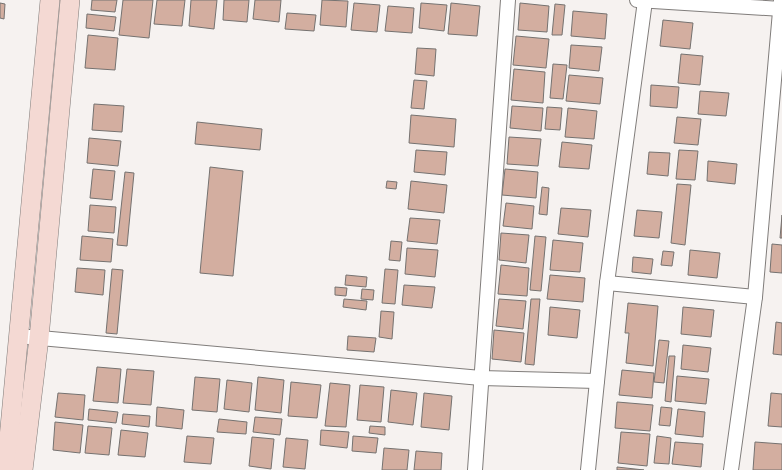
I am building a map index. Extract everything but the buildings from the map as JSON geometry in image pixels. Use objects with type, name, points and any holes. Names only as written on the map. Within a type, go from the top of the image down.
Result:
[{"type":"street","points":[[6,470],[50,0]]},
{"type":"street","points":[[24,470],[39,338],[70,0]]},
{"type":"street","points":[[475,470],[508,0]]},
{"type":"street","points":[[588,470],[607,283],[641,0],[781,6],[755,297],[731,470]]},
{"type":"street","points":[[607,283],[755,297]]},
{"type":"street","points":[[18,336],[481,378],[597,381]]}]
